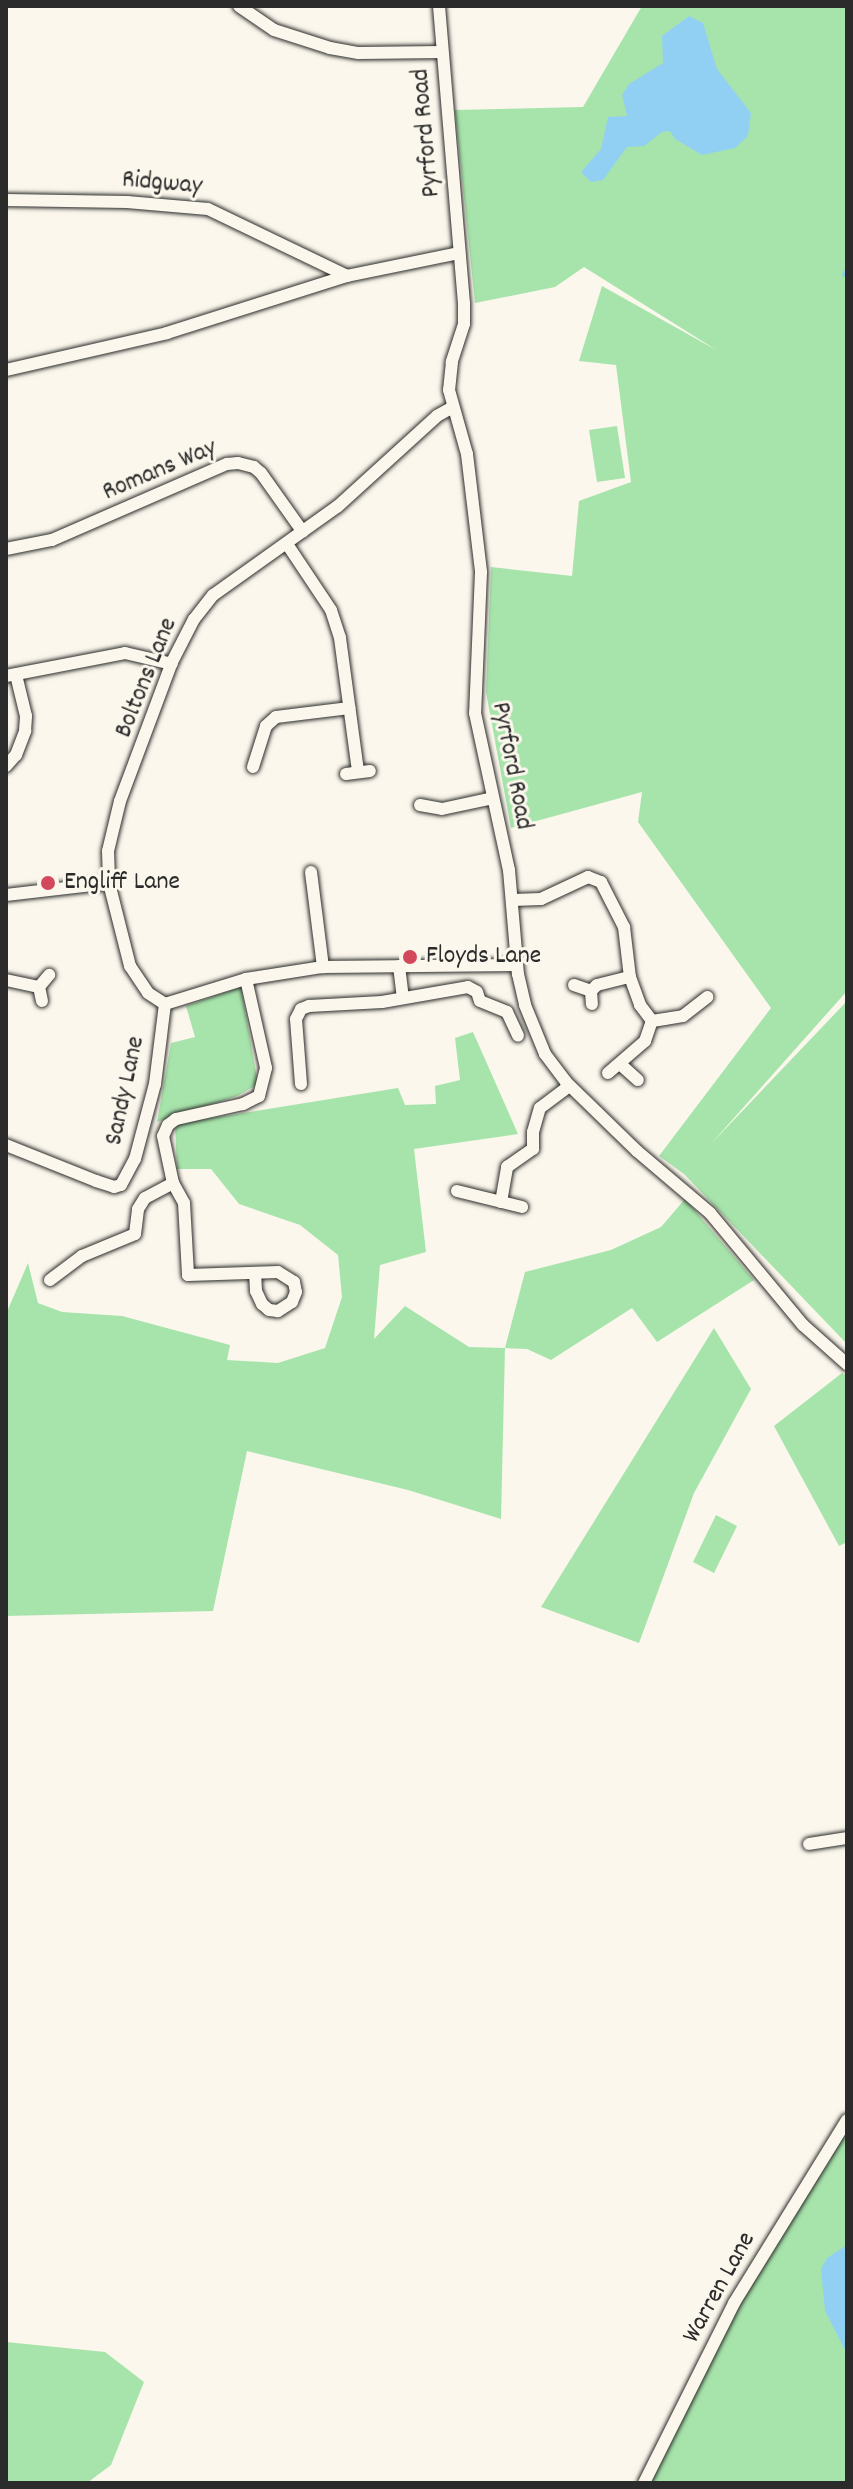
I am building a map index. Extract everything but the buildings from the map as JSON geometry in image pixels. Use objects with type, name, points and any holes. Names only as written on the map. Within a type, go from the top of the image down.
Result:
[{"type":"street","points":[[239,6],[274,30],[330,48],[359,53],[442,52]]},
{"type":"street","name":"Pyrford Road","points":[[439,6],[464,324],[450,373],[449,390],[467,454],[482,596],[474,690],[513,900],[517,965],[533,1028],[545,1054],[569,1086],[637,1151],[710,1213],[803,1325],[847,1364]]},
{"type":"street","name":"Ridgway","points":[[6,200],[127,202],[208,209],[347,276]]},
{"type":"street","points":[[6,370],[167,333],[347,276],[459,253]]},
{"type":"street","name":"Boltons Lane","points":[[165,1004],[148,993],[130,966],[109,883],[108,851],[113,822],[186,631],[213,595],[338,506],[437,416],[453,407]]},
{"type":"street","name":"Romans Way","points":[[6,549],[52,540],[227,464],[238,463],[254,467],[261,473],[303,532]]},
{"type":"street","points":[[287,544],[331,610],[340,638],[358,772]]},
{"type":"street","points":[[6,766],[16,755],[25,731],[26,716],[11,675],[125,653],[172,664]]},
{"type":"street","points":[[253,767],[266,726],[276,717],[349,708]]},
{"type":"street","points":[[420,805],[442,809],[493,798]]},
{"type":"street","points":[[311,872],[323,967]]},
{"type":"street","points":[[513,900],[541,899],[588,877],[595,878],[624,927],[630,977],[640,1005],[652,1021]]},
{"type":"street","points":[[6,895],[109,883]]},
{"type":"street","points":[[165,1004],[246,979],[323,967],[517,965]]},
{"type":"street","points":[[399,966],[403,998]]},
{"type":"street","points":[[39,987],[49,975]]},
{"type":"street","points":[[574,985],[591,998],[597,985],[630,977]]},
{"type":"street","points":[[246,979],[266,1068],[259,1096],[243,1104],[176,1119],[168,1125],[163,1136],[164,1153],[173,1183],[184,1203],[188,1275],[255,1274]]},
{"type":"street","points":[[6,980],[39,987]]},
{"type":"street","points":[[39,987],[42,1001]]},
{"type":"street","points":[[301,1084],[296,1019],[301,1009],[471,987],[480,1001],[507,1012],[518,1036]]},
{"type":"street","name":"Sandy Lane","points":[[6,1145],[96,1181],[114,1187],[121,1185],[135,1159],[155,1084],[165,1004]]},
{"type":"street","points":[[652,1021],[670,1021],[704,1004]]},
{"type":"street","points":[[608,1073],[645,1041],[652,1021]]},
{"type":"street","points":[[620,1064],[638,1080]]},
{"type":"street","points":[[501,1202],[507,1167],[533,1149],[533,1132],[540,1108],[569,1086]]},
{"type":"street","points":[[50,1280],[82,1256],[135,1234],[138,1209],[145,1198],[173,1183]]},
{"type":"street","points":[[457,1191],[522,1207]]},
{"type":"street","points":[[809,1844],[847,1838]]},
{"type":"street","points":[[828,1841],[831,1856]]},
{"type":"street","name":"Warren Lane","points":[[644,2483],[734,2303],[847,2120]]},
{"type":"green space","points":[[642,6],[847,6],[847,991],[710,1145],[847,1001],[847,1344],[684,1174],[659,1156],[771,1008],[638,822],[642,792],[511,828],[486,692],[491,567],[572,576],[579,501],[631,482],[616,365],[579,361],[602,286],[718,351],[584,267],[555,287],[475,303],[455,110],[583,107]]},
{"type":"green space","points":[[617,426],[625,478],[597,482],[589,430]]},
{"type":"green space","points":[[241,987],[258,1084],[237,1096],[157,1122],[171,1043],[195,1037],[186,1006]]},
{"type":"green space","points":[[473,1032],[518,1134],[414,1149],[426,1252],[380,1265],[374,1339],[405,1306],[469,1347],[505,1348],[501,1519],[408,1490],[247,1451],[213,1611],[6,1616],[6,1314],[28,1263],[38,1303],[62,1312],[122,1316],[230,1345],[227,1360],[278,1363],[325,1348],[342,1297],[338,1255],[300,1225],[239,1204],[211,1169],[177,1169],[175,1124],[398,1088],[405,1105],[436,1104],[435,1086],[460,1080],[455,1038]]},
{"type":"green space","points":[[685,1199],[754,1280],[657,1342],[632,1308],[551,1360],[527,1349],[505,1348],[525,1272],[611,1250],[661,1227]]},
{"type":"green space","points":[[714,1328],[751,1389],[694,1493],[639,1643],[541,1607]]},
{"type":"green space","points":[[842,1373],[847,1376],[847,1542],[839,1546],[774,1426]]},
{"type":"green space","points":[[716,1515],[737,1526],[714,1573],[693,1562]]},
{"type":"green space","points":[[847,2126],[847,2483],[648,2483],[725,2326]]},
{"type":"green space","points":[[6,2342],[105,2352],[144,2382],[111,2465],[87,2483],[6,2483]]},
{"type":"water","points":[[689,16],[703,23],[717,69],[751,113],[748,136],[735,148],[702,155],[675,139],[670,131],[662,132],[644,146],[627,147],[603,180],[591,182],[581,172],[601,149],[608,117],[627,116],[622,95],[629,84],[663,63],[662,36]]},
{"type":"water","points":[[847,2245],[847,2354],[825,2311],[821,2269],[827,2258]]},
{"type":"waterway","points":[[843,275],[847,267]]},
{"type":"place","name":"Engliff Lane","points":[[48,883]]},
{"type":"place","name":"Floyds Lane","points":[[410,957]]}]
